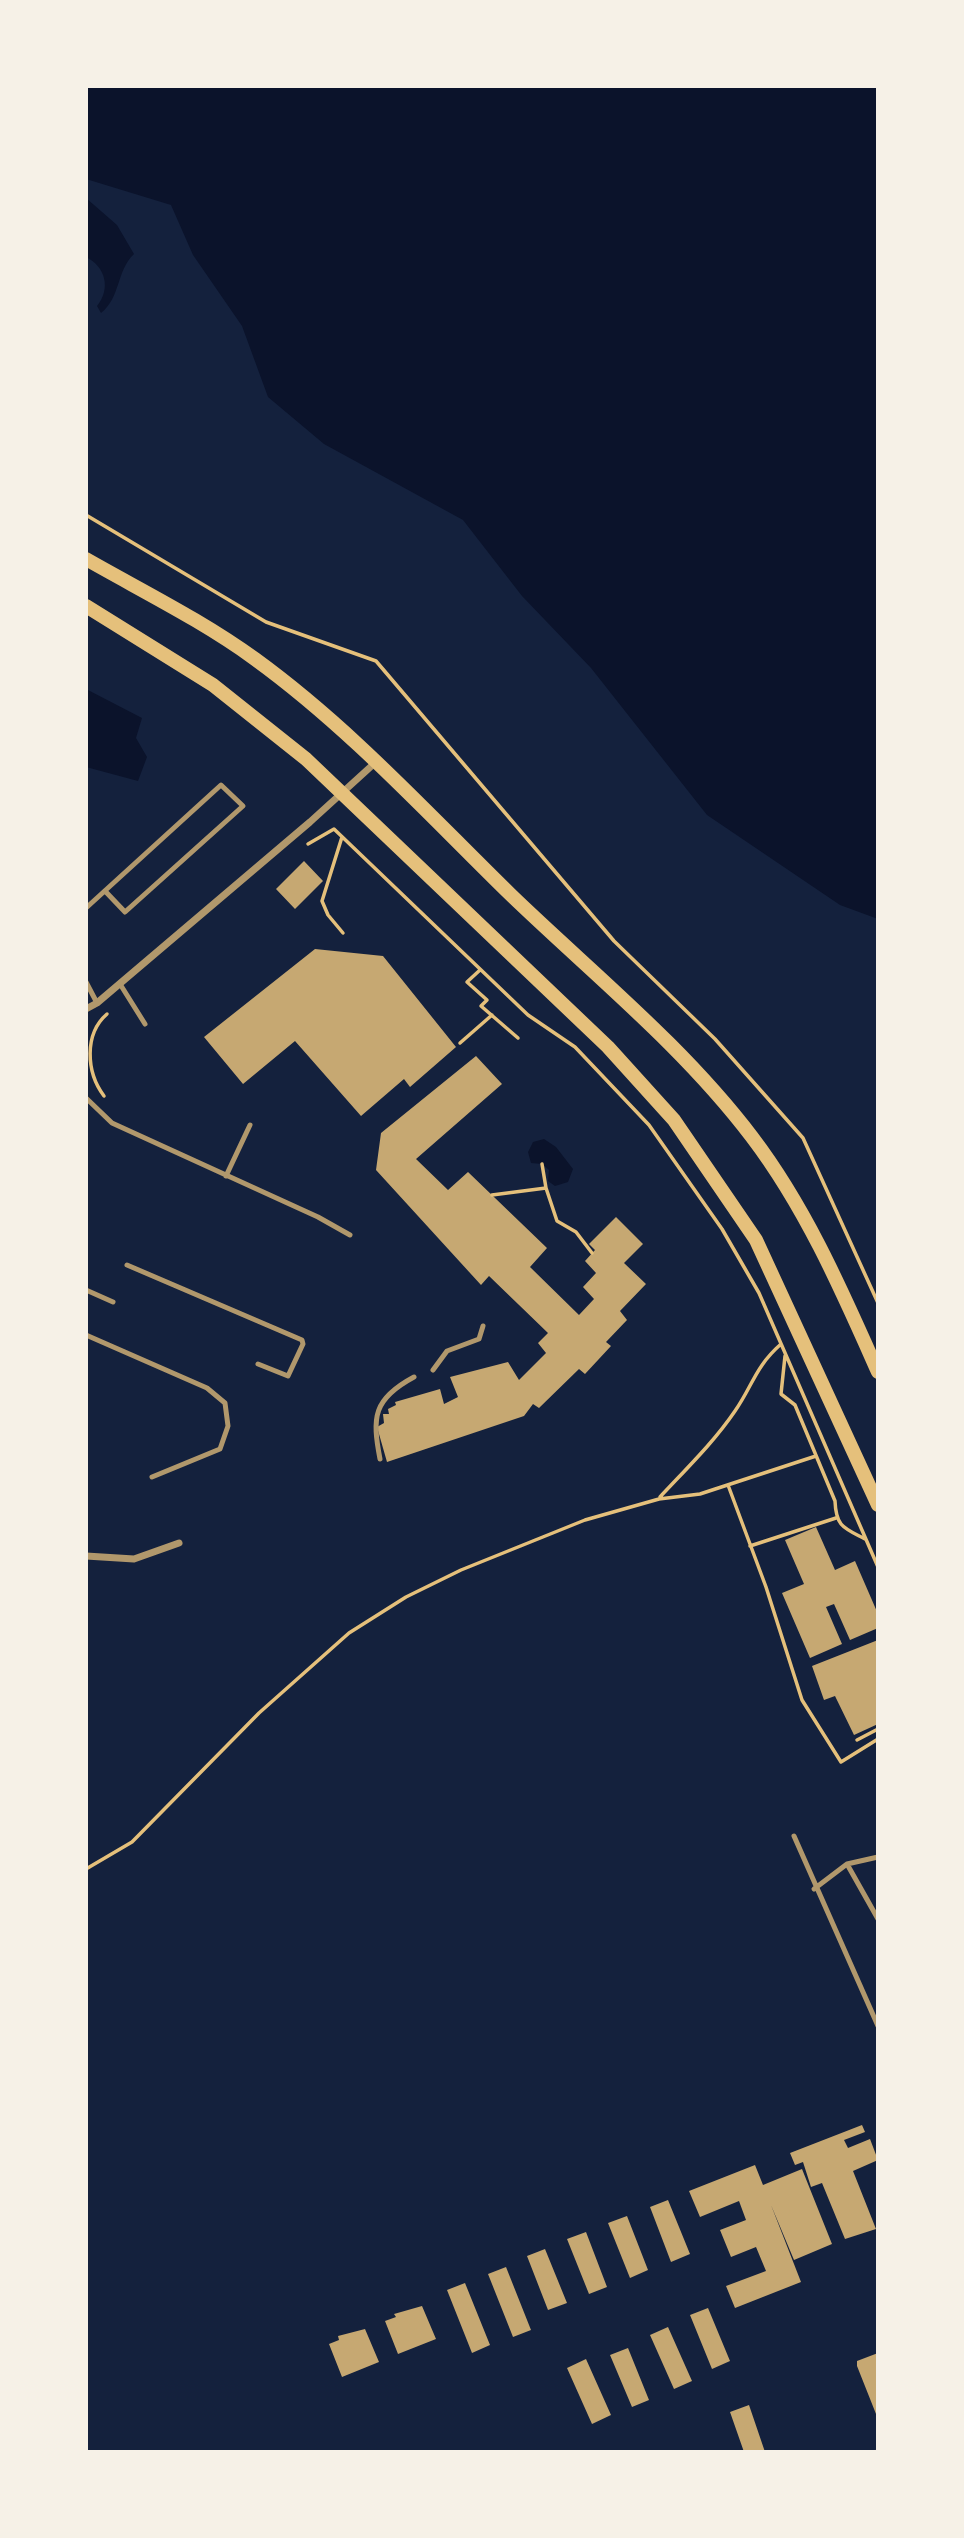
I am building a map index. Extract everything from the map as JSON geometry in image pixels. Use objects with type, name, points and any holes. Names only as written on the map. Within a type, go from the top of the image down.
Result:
[{"type":"main road","points":[[86,559],[254,659],[377,761],[510,894],[668,1041],[704,1078],[753,1138],[788,1189],[817,1239],[878,1372]]},
{"type":"main road","points":[[86,606],[213,685],[306,759],[608,1048],[674,1120],[756,1240],[878,1505]]},
{"type":"street","points":[[86,1009],[120,984],[377,761]]},
{"type":"street","points":[[86,1556],[134,1559],[179,1543]]},
{"type":"lane","points":[[86,908],[221,785],[243,806],[125,912],[105,891]]},
{"type":"lane","points":[[86,982],[97,1003]]},
{"type":"lane","points":[[120,984],[145,1024]]},
{"type":"lane","points":[[86,1098],[112,1123],[318,1217],[350,1235]]},
{"type":"lane","points":[[226,1176],[250,1125]]},
{"type":"lane","points":[[127,1265],[302,1340],[303,1344],[289,1376],[258,1364]]},
{"type":"lane","points":[[86,1290],[113,1302]]},
{"type":"lane","points":[[433,1370],[447,1351],[479,1339],[483,1326]]},
{"type":"lane","points":[[86,1335],[207,1388],[225,1403],[228,1426],[220,1449],[152,1477]]},
{"type":"lane","points":[[380,1459],[374,1427],[376,1413],[399,1385],[414,1377]]},
{"type":"lane","points":[[794,1836],[814,1889],[878,2026]]},
{"type":"lane","points":[[814,1889],[847,1864],[878,1857]]},
{"type":"lane","points":[[847,1864],[878,1919]]},
{"type":"path","points":[[86,515],[265,622],[376,661],[614,941],[715,1039],[803,1138],[878,1303]]},
{"type":"path","points":[[304,845],[334,829],[528,1016],[575,1047],[649,1125],[722,1229],[759,1293],[878,1567]]},
{"type":"path","points":[[342,837],[323,901],[328,915],[343,933]]},
{"type":"path","points":[[481,970],[467,982],[487,1000],[481,1006],[518,1038]]},
{"type":"path","points":[[110,1102],[101,1093],[91,1067],[91,1038],[99,1022],[128,996]]},
{"type":"path","points":[[460,1043],[492,1016]]},
{"type":"path","points":[[542,1164],[546,1188],[557,1221],[576,1232],[592,1254]]},
{"type":"path","points":[[492,1195],[546,1188]]},
{"type":"path","points":[[659,1499],[737,1409],[758,1366],[781,1344]]},
{"type":"path","points":[[785,1354],[781,1394],[795,1405],[835,1501],[836,1518],[845,1529],[866,1539]]},
{"type":"path","points":[[86,1869],[132,1842],[259,1713],[349,1633],[406,1597],[461,1570],[585,1520],[659,1499],[700,1494],[816,1456]]},
{"type":"path","points":[[728,1485],[802,1700],[841,1762],[878,1739]]},
{"type":"path","points":[[750,1546],[836,1518]]},
{"type":"path","points":[[857,1740],[878,1729]]},
{"type":"water","points":[[86,86],[878,86],[878,919],[840,905],[707,815],[591,668],[522,596],[463,520],[324,444],[268,397],[242,326],[193,255],[171,205],[86,179]]},
{"type":"water","points":[[86,198],[117,225],[134,254],[124,268],[112,299],[101,313],[97,306],[104,293],[104,279],[98,266],[86,257]]},
{"type":"water","points":[[86,689],[142,718],[136,738],[147,757],[138,781],[86,767]]},
{"type":"water","points":[[544,1139],[556,1147],[573,1169],[568,1182],[555,1186],[548,1181],[549,1170],[542,1164],[531,1163],[528,1152],[533,1142]]},
{"type":"building","points":[[304,861],[323,881],[295,909],[276,889]]},
{"type":"building","points":[[315,949],[383,956],[456,1047],[410,1087],[404,1079],[361,1116],[295,1041],[243,1084],[204,1037]]},
{"type":"building","points":[[476,1056],[502,1084],[416,1159],[448,1190],[468,1172],[547,1248],[530,1267],[579,1315],[594,1299],[583,1287],[596,1273],[585,1261],[595,1250],[589,1244],[616,1217],[643,1244],[624,1263],[646,1284],[620,1311],[627,1320],[606,1342],[611,1346],[585,1374],[579,1369],[539,1408],[533,1404],[524,1416],[387,1462],[377,1427],[384,1423],[383,1414],[389,1414],[388,1409],[396,1405],[395,1402],[440,1389],[444,1404],[458,1397],[450,1377],[508,1362],[519,1380],[546,1353],[538,1343],[548,1333],[489,1276],[481,1285],[376,1170],[381,1133]]},
{"type":"building","points":[[816,1527],[835,1570],[855,1561],[878,1614],[878,1628],[850,1640],[834,1604],[826,1607],[842,1644],[810,1658],[782,1593],[804,1584],[785,1540]]},
{"type":"building","points":[[878,1640],[878,1724],[854,1735],[835,1696],[824,1700],[812,1666]]},
{"type":"building","points":[[862,2125],[865,2132],[844,2140],[848,2148],[870,2139],[878,2160],[853,2171],[876,2229],[845,2239],[822,2183],[811,2187],[803,2162],[795,2165],[790,2153]]},
{"type":"building","points":[[755,2165],[763,2185],[802,2169],[832,2244],[794,2260],[771,2205],[801,2282],[735,2308],[726,2286],[766,2271],[756,2247],[731,2257],[720,2230],[746,2220],[739,2201],[700,2217],[689,2191]]},
{"type":"building","points":[[668,2200],[690,2254],[671,2262],[650,2207]]},
{"type":"building","points":[[627,2216],[648,2270],[630,2278],[608,2223]]},
{"type":"building","points":[[586,2232],[607,2287],[589,2294],[567,2239]]},
{"type":"building","points":[[545,2249],[567,2303],[548,2310],[527,2256]]},
{"type":"building","points":[[506,2267],[531,2330],[513,2337],[488,2274]]},
{"type":"building","points":[[465,2283],[490,2345],[472,2353],[447,2290]]},
{"type":"building","points":[[422,2306],[436,2339],[398,2354],[385,2321],[396,2317],[394,2314]]},
{"type":"building","points":[[708,2308],[730,2361],[712,2369],[690,2315]]},
{"type":"building","points":[[668,2327],[692,2381],[674,2389],[650,2335]]},
{"type":"building","points":[[365,2329],[379,2362],[342,2377],[329,2344],[339,2340],[338,2336]]},
{"type":"building","points":[[628,2348],[649,2400],[632,2407],[610,2355]]},
{"type":"building","points":[[878,2353],[878,2419],[857,2361]]},
{"type":"building","points":[[586,2359],[611,2415],[592,2424],[567,2368]]},
{"type":"building","points":[[749,2405],[765,2452],[744,2452],[730,2412]]}]
